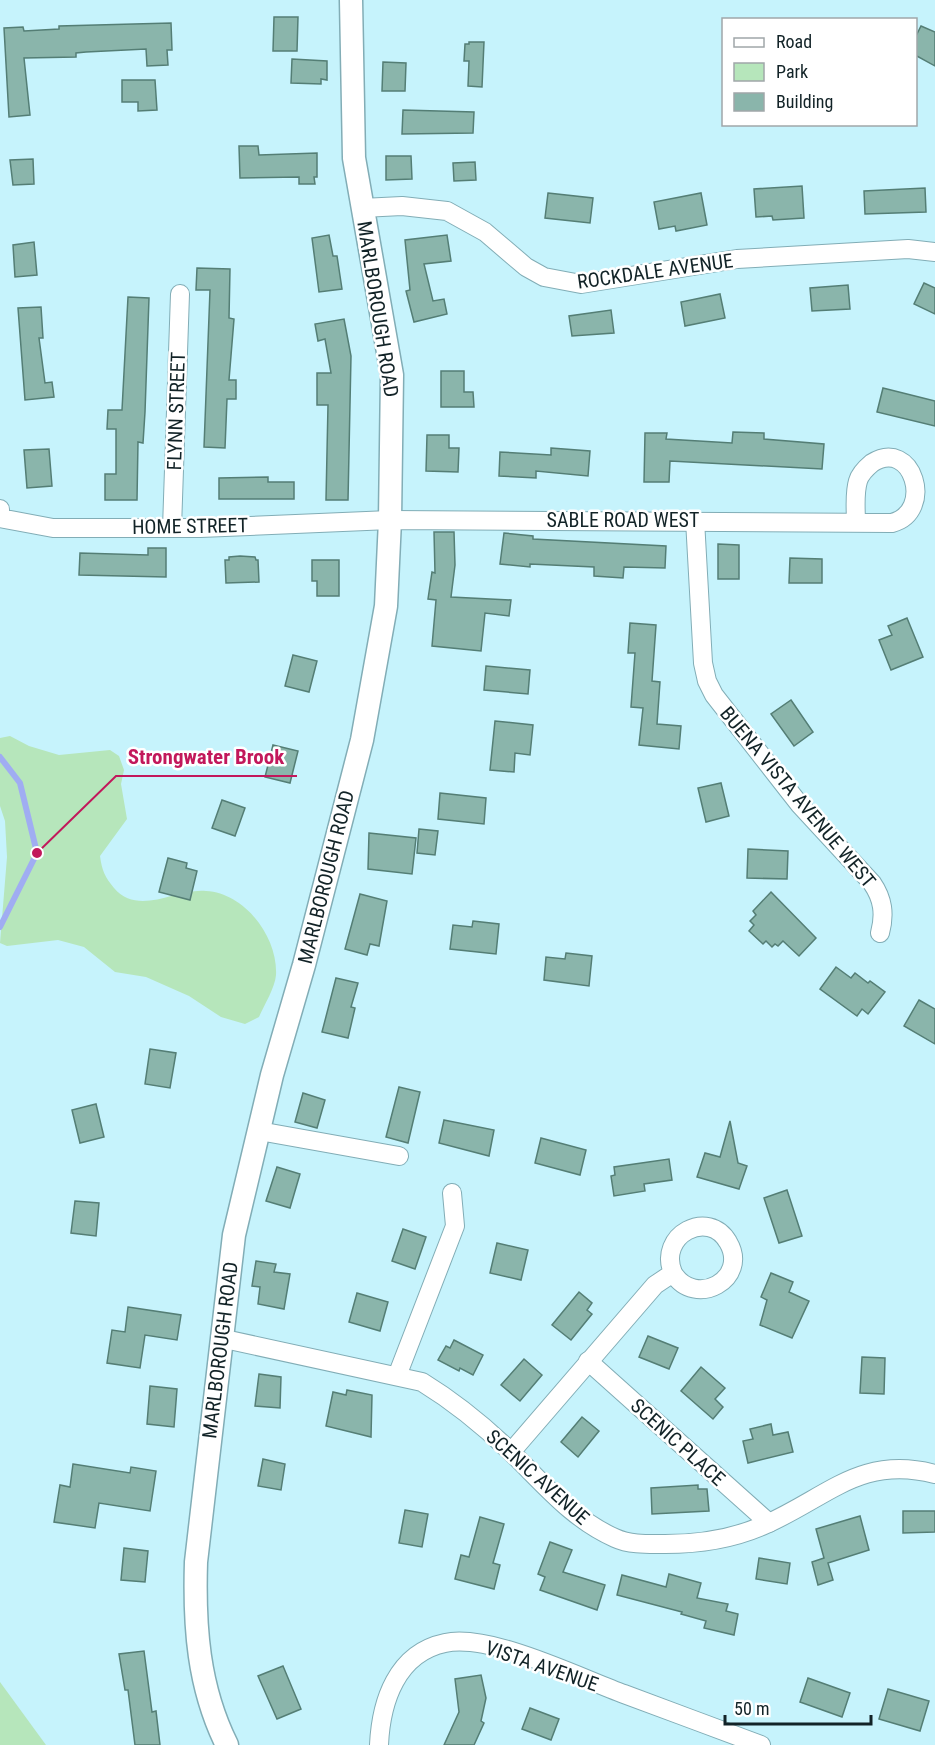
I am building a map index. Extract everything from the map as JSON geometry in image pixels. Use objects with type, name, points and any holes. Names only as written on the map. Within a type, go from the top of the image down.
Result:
[{"type":"street","name":"MARLBOROUGH ROAD","points":[[227,1745],[204,1684],[195,1605],[196,1562],[220,1338],[234,1236],[259,1131],[362,740],[386,606],[392,375],[362,208],[352,124],[351,0]]},
{"type":"street","name":"ROCKDALE AVENUE","points":[[362,208],[402,206],[447,211],[485,232],[526,267],[544,277],[571,284],[736,260],[909,249],[935,252]]},
{"type":"street","name":"FLYNN STREET","points":[[172,528],[180,294]]},
{"type":"street","name":"HOME STREET","points":[[0,509],[0,518],[53,528],[172,528],[390,520]]},
{"type":"street","name":"SABLE ROAD WEST","points":[[390,520],[694,520],[856,523]]},
{"type":"street","name":"BUENA VISTA AVENUE WEST","points":[[694,520],[703,663],[707,681],[714,695],[800,805],[872,883],[879,894],[883,909],[880,933]]},
{"type":"street","points":[[259,1131],[399,1156]]},
{"type":"street","points":[[397,1376],[455,1226],[452,1194]]},
{"type":"street","points":[[512,1452],[647,1292],[673,1274]]},
{"type":"street","name":"SCENIC AVENUE","points":[[220,1338],[422,1382],[440,1392],[512,1452],[571,1512],[618,1540],[645,1544],[704,1542],[737,1535],[769,1523],[866,1472],[892,1467],[932,1473]]},
{"type":"street","name":"SCENIC PLACE","points":[[588,1361],[769,1523]]},
{"type":"street","name":"VISTA AVENUE","points":[[379,1745],[381,1714],[390,1688],[411,1660],[425,1650],[447,1642],[473,1643],[524,1656],[761,1745]]},
{"type":"green space","points":[[10,736],[29,746],[59,755],[110,750],[119,756],[124,770],[121,784],[127,819],[100,856],[106,877],[124,896],[135,900],[146,901],[194,891],[206,891],[220,894],[246,908],[265,932],[275,961],[276,975],[272,991],[259,1017],[245,1024],[221,1017],[189,996],[146,977],[115,972],[84,947],[58,940],[7,946],[0,943],[7,857],[5,821],[0,806],[0,738]]},
{"type":"green space","points":[[0,1682],[46,1745],[0,1745]]},
{"type":"building","points":[[274,17],[298,17],[297,51],[273,51]]},
{"type":"building","points":[[171,23],[172,50],[167,50],[168,65],[147,66],[146,49],[76,53],[76,57],[24,58],[30,115],[9,117],[4,28],[23,27],[24,31],[59,29],[59,26]]},
{"type":"building","points":[[921,26],[935,32],[935,66],[917,56],[917,34]]},
{"type":"building","points":[[484,42],[482,87],[468,86],[469,61],[464,61],[465,44]]},
{"type":"building","points":[[292,59],[327,61],[327,80],[321,79],[321,84],[291,83]]},
{"type":"building","points":[[383,62],[406,63],[405,91],[382,91]]},
{"type":"building","points":[[122,80],[155,80],[157,110],[138,111],[138,102],[122,102]]},
{"type":"building","points":[[403,110],[474,112],[473,133],[402,134]]},
{"type":"building","points":[[239,146],[258,146],[259,155],[317,153],[315,184],[299,184],[299,177],[240,178]]},
{"type":"building","points":[[386,156],[411,156],[412,179],[386,180]]},
{"type":"building","points":[[33,159],[34,184],[13,185],[10,160]]},
{"type":"building","points":[[475,162],[476,180],[454,181],[453,163]]},
{"type":"building","points":[[802,186],[804,218],[773,220],[772,216],[756,217],[754,189]]},
{"type":"building","points":[[925,188],[926,212],[865,214],[864,191]]},
{"type":"building","points":[[548,193],[593,198],[590,223],[545,218]]},
{"type":"building","points":[[701,193],[707,225],[676,231],[675,226],[659,229],[654,202]]},
{"type":"building","points":[[329,235],[333,256],[337,256],[342,289],[319,292],[312,238]]},
{"type":"building","points":[[447,235],[451,261],[424,264],[433,301],[444,299],[447,314],[414,322],[406,291],[410,290],[405,240]]},
{"type":"building","points":[[34,242],[37,275],[15,277],[13,245]]},
{"type":"building","points":[[197,268],[230,269],[229,318],[234,319],[229,380],[236,380],[236,399],[227,399],[225,448],[204,447],[210,290],[196,290]]},
{"type":"building","points":[[924,283],[935,288],[935,314],[914,304]]},
{"type":"building","points":[[848,285],[850,309],[812,311],[810,288]]},
{"type":"building","points":[[720,294],[725,318],[685,326],[681,302]]},
{"type":"building","points":[[128,297],[149,298],[145,412],[143,443],[138,442],[137,500],[105,500],[105,474],[116,474],[116,429],[107,429],[108,410],[122,410]]},
{"type":"building","points":[[41,307],[43,338],[39,338],[45,383],[52,382],[54,397],[25,400],[18,308]]},
{"type":"building","points":[[611,310],[614,333],[572,336],[569,316]]},
{"type":"building","points":[[344,319],[351,356],[348,500],[326,500],[328,405],[317,405],[317,373],[331,373],[325,339],[318,341],[315,324]]},
{"type":"building","points":[[441,371],[464,371],[464,392],[473,392],[474,407],[441,407]]},
{"type":"building","points":[[883,388],[935,401],[935,426],[877,412]]},
{"type":"building","points":[[733,432],[764,433],[764,439],[824,444],[822,469],[670,461],[669,482],[644,482],[645,433],[667,433],[666,439],[732,443]]},
{"type":"building","points":[[427,435],[449,435],[449,448],[459,448],[458,472],[426,471]]},
{"type":"building","points":[[551,448],[590,451],[588,476],[536,471],[536,478],[499,476],[500,452],[551,455]]},
{"type":"building","points":[[49,449],[52,486],[27,488],[24,450]]},
{"type":"building","points":[[268,477],[268,482],[294,482],[294,499],[219,499],[219,478]]},
{"type":"building","points":[[434,532],[454,532],[455,565],[451,597],[511,600],[509,616],[485,613],[481,651],[432,646],[436,600],[428,599],[432,572],[435,573]]},
{"type":"building","points":[[504,533],[533,536],[533,539],[666,546],[665,568],[624,567],[623,578],[594,576],[594,567],[530,564],[530,567],[500,564]]},
{"type":"building","points":[[718,544],[739,545],[739,579],[718,579]]},
{"type":"building","points":[[148,548],[166,548],[166,577],[79,575],[80,553],[148,555]]},
{"type":"building","points":[[229,557],[255,557],[258,560],[259,582],[226,583],[225,560],[229,560]]},
{"type":"building","points":[[790,558],[822,559],[822,583],[789,583]]},
{"type":"building","points":[[312,560],[339,560],[339,596],[317,596],[317,581],[312,581]]},
{"type":"building","points":[[907,618],[923,657],[891,670],[879,640],[892,635],[888,626]]},
{"type":"building","points":[[630,623],[656,625],[652,681],[660,682],[657,724],[681,726],[679,749],[639,745],[643,708],[631,707],[635,653],[628,653]]},
{"type":"building","points":[[293,655],[317,661],[309,692],[285,686]]},
{"type":"building","points":[[486,666],[530,670],[528,694],[484,690]]},
{"type":"building","points":[[791,700],[813,732],[794,746],[771,714]]},
{"type":"building","points":[[495,721],[533,725],[530,755],[515,753],[514,772],[490,770]]},
{"type":"building","points":[[273,745],[298,751],[290,783],[265,777]]},
{"type":"building","points":[[721,783],[729,816],[706,822],[698,788]]},
{"type":"building","points":[[440,793],[486,798],[484,824],[438,819]]},
{"type":"building","points":[[222,800],[245,808],[235,836],[212,828]]},
{"type":"building","points":[[419,829],[438,831],[435,855],[417,853]]},
{"type":"building","points":[[369,833],[416,838],[412,874],[368,869]]},
{"type":"building","points":[[748,849],[788,851],[787,879],[747,878]]},
{"type":"building","points":[[168,858],[187,863],[186,868],[197,871],[190,900],[159,892]]},
{"type":"building","points":[[771,892],[816,938],[799,956],[783,941],[778,946],[775,944],[772,947],[766,941],[763,944],[749,931],[754,925],[750,921],[756,915],[753,911]]},
{"type":"building","points":[[360,894],[387,901],[379,946],[370,944],[367,955],[345,949]]},
{"type":"building","points":[[473,921],[499,924],[496,954],[450,949],[453,925],[472,927]]},
{"type":"building","points":[[566,953],[592,956],[589,986],[544,980],[546,957],[565,959]]},
{"type":"building","points":[[836,967],[851,978],[855,973],[885,992],[868,1014],[862,1009],[857,1016],[820,989]]},
{"type":"building","points":[[336,978],[358,983],[351,1007],[355,1008],[348,1038],[322,1032]]},
{"type":"building","points":[[919,1000],[935,1009],[935,1044],[904,1026]]},
{"type":"building","points":[[150,1049],[176,1053],[170,1088],[145,1084]]},
{"type":"building","points":[[399,1087],[420,1092],[408,1143],[386,1137]]},
{"type":"building","points":[[303,1093],[325,1100],[317,1128],[295,1122]]},
{"type":"building","points":[[96,1104],[104,1137],[80,1143],[72,1110]]},
{"type":"building","points":[[444,1120],[494,1130],[489,1156],[439,1143]]},
{"type":"building","points":[[730,1121],[738,1163],[747,1166],[739,1189],[697,1177],[705,1153],[720,1157]]},
{"type":"building","points":[[541,1138],[586,1150],[580,1175],[535,1163]]},
{"type":"building","points":[[669,1159],[672,1180],[644,1184],[645,1191],[614,1196],[611,1176],[615,1175],[614,1167]]},
{"type":"building","points":[[277,1167],[300,1174],[290,1208],[266,1201]]},
{"type":"building","points":[[787,1190],[802,1236],[779,1243],[764,1198]]},
{"type":"building","points":[[75,1201],[99,1203],[96,1236],[71,1233]]},
{"type":"building","points":[[403,1229],[426,1237],[415,1269],[392,1261]]},
{"type":"building","points":[[497,1243],[528,1250],[521,1280],[490,1273]]},
{"type":"building","points":[[256,1261],[276,1264],[274,1272],[290,1274],[284,1309],[258,1304],[260,1287],[252,1286]]},
{"type":"building","points":[[771,1273],[793,1282],[789,1292],[809,1301],[792,1338],[760,1325],[767,1300],[761,1297]]},
{"type":"building","points":[[579,1292],[592,1303],[587,1310],[592,1314],[571,1340],[552,1325]]},
{"type":"building","points":[[357,1293],[388,1302],[380,1331],[349,1322]]},
{"type":"building","points":[[128,1307],[181,1315],[177,1340],[145,1335],[140,1368],[107,1363],[112,1330],[125,1332]]},
{"type":"building","points":[[648,1336],[678,1348],[669,1369],[639,1357]]},
{"type":"building","points":[[454,1340],[483,1355],[473,1375],[460,1368],[459,1371],[438,1360],[446,1346],[450,1348]]},
{"type":"building","points":[[862,1357],[885,1358],[884,1394],[860,1393]]},
{"type":"building","points":[[524,1359],[542,1375],[520,1401],[501,1385]]},
{"type":"building","points":[[701,1367],[725,1388],[715,1399],[723,1407],[713,1419],[681,1391]]},
{"type":"building","points":[[259,1374],[281,1377],[280,1408],[255,1406]]},
{"type":"building","points":[[150,1386],[177,1389],[174,1427],[147,1424]]},
{"type":"building","points":[[347,1390],[372,1395],[371,1437],[326,1426],[333,1392],[346,1395]]},
{"type":"building","points":[[582,1417],[599,1431],[578,1457],[561,1442]]},
{"type":"building","points":[[771,1424],[773,1435],[788,1432],[793,1452],[748,1463],[743,1441],[753,1439],[750,1429]]},
{"type":"building","points":[[263,1459],[285,1464],[281,1490],[258,1486]]},
{"type":"building","points":[[73,1464],[130,1473],[131,1467],[156,1471],[150,1511],[99,1503],[95,1528],[54,1522],[60,1485],[70,1487]]},
{"type":"building","points":[[698,1485],[698,1489],[707,1489],[709,1511],[652,1514],[651,1488]]},
{"type":"building","points":[[405,1510],[428,1514],[422,1547],[399,1543]]},
{"type":"building","points":[[903,1511],[935,1511],[935,1532],[903,1533]]},
{"type":"building","points":[[860,1516],[869,1550],[828,1563],[833,1580],[818,1585],[812,1562],[824,1558],[816,1529]]},
{"type":"building","points":[[480,1517],[504,1524],[493,1563],[500,1565],[494,1589],[455,1579],[461,1555],[469,1557]]},
{"type":"building","points":[[550,1542],[572,1550],[563,1572],[605,1585],[597,1610],[540,1590],[545,1577],[538,1574]]},
{"type":"building","points":[[124,1548],[148,1551],[145,1582],[121,1580]]},
{"type":"building","points":[[759,1558],[790,1563],[787,1584],[756,1579]]},
{"type":"building","points":[[669,1574],[701,1583],[697,1598],[728,1604],[726,1611],[738,1614],[734,1635],[704,1628],[706,1621],[681,1614],[682,1612],[617,1595],[622,1575],[666,1587]]},
{"type":"building","points":[[144,1651],[152,1712],[156,1711],[160,1745],[135,1745],[128,1690],[125,1690],[119,1654]]},
{"type":"building","points":[[283,1666],[301,1709],[277,1719],[258,1676]]},
{"type":"building","points":[[481,1675],[486,1698],[481,1721],[484,1723],[474,1745],[444,1745],[459,1712],[455,1679]]},
{"type":"building","points":[[808,1678],[850,1693],[842,1717],[800,1702]]},
{"type":"building","points":[[888,1689],[929,1701],[920,1731],[879,1719]]},
{"type":"building","points":[[530,1708],[559,1719],[551,1740],[522,1729]]},
{"type":"waterway","points":[[0,757],[20,783],[37,853],[0,927]]},
{"type":"place","name":"Strongwater Brook","points":[[37,853]]}]
